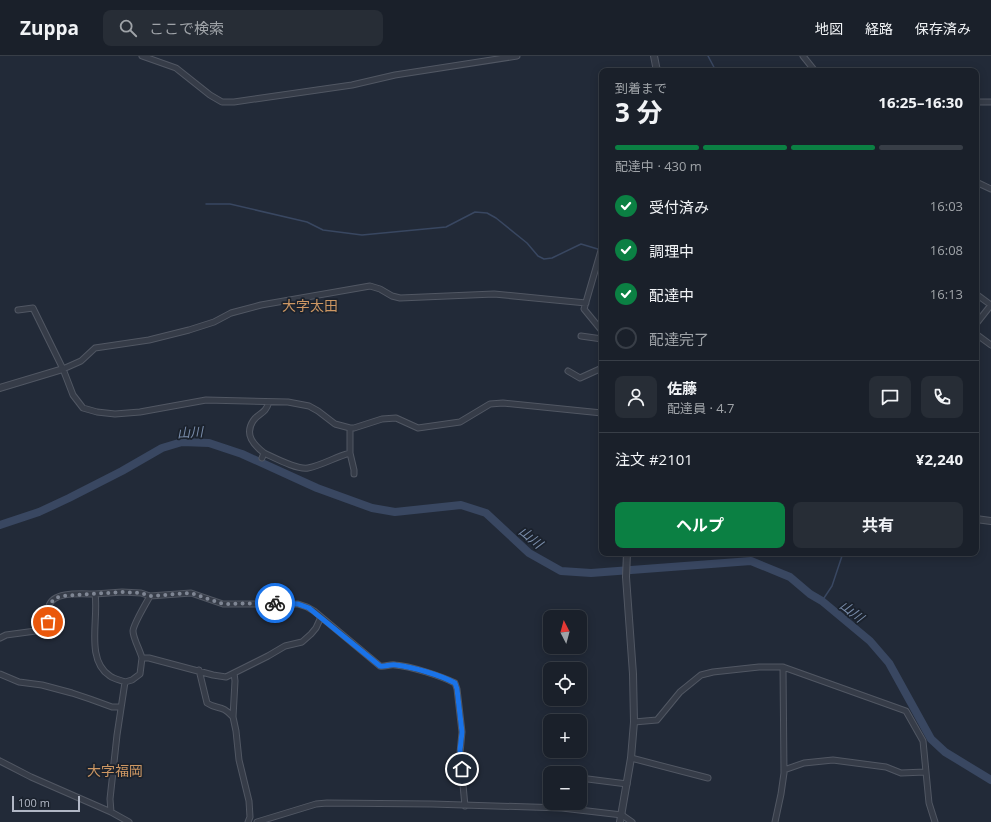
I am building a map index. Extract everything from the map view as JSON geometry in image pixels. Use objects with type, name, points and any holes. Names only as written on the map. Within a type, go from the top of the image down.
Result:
[{"type":"street","points":[[142,56],[176,68],[210,95],[222,102],[234,102],[352,85],[395,75],[517,56]]},
{"type":"street","points":[[654,56],[656,68]]},
{"type":"street","points":[[803,56],[813,68]]},
{"type":"street","points":[[979,102],[991,102]]},
{"type":"street","points":[[979,183],[991,189]]},
{"type":"street","points":[[599,258],[584,309],[599,327]]},
{"type":"street","points":[[0,388],[63,369],[81,361],[95,348],[149,340],[189,330],[214,322],[231,313],[261,305],[370,286],[400,298],[494,294],[586,303]]},
{"type":"street","points":[[979,296],[991,305],[979,320]]},
{"type":"street","points":[[18,310],[33,308],[63,369],[72,395],[84,408],[97,412],[115,414],[140,412],[206,400],[288,402],[309,406],[318,410],[335,424],[350,428],[382,419],[396,418],[418,428],[460,422],[490,404],[503,403],[599,412]]},
{"type":"street","points":[[581,336],[599,339]]},
{"type":"street","points":[[979,336],[991,345]]},
{"type":"street","points":[[568,371],[580,378],[599,369]]},
{"type":"street","points":[[269,402],[266,410],[254,421],[250,430],[251,441],[263,456],[307,468],[350,453]]},
{"type":"street","points":[[350,428],[350,453],[354,474]]},
{"type":"street","points":[[979,519],[991,521]]},
{"type":"street","points":[[620,822],[631,758],[634,722],[626,577],[627,556]]},
{"type":"street","points":[[0,638],[6,635],[43,630],[48,622],[50,605],[54,598],[61,596],[122,592],[141,593],[150,596],[191,593],[223,604],[298,604],[307,607],[380,666],[394,664],[455,683],[462,732],[460,753],[465,806]]},
{"type":"street","points":[[95,594],[97,604],[94,639],[96,654],[103,670],[110,676],[125,682],[132,680],[140,674],[142,658],[133,630],[150,596]]},
{"type":"street","points":[[142,658],[149,658],[226,677],[285,646],[302,642],[316,628],[321,617]]},
{"type":"street","points":[[634,722],[657,720],[680,692],[701,675],[713,672],[759,667],[784,667],[906,711],[922,741],[929,803],[935,822]]},
{"type":"street","points":[[775,822],[784,770],[784,667]]},
{"type":"street","points":[[199,670],[207,703],[226,710],[233,717]]},
{"type":"street","points":[[234,673],[235,690],[233,717],[239,760],[249,801],[250,817],[248,822]]},
{"type":"street","points":[[0,674],[19,682],[42,685],[90,698],[112,707],[120,707]]},
{"type":"street","points":[[111,812],[110,799],[120,707],[125,682]]},
{"type":"street","points":[[631,758],[708,778]]},
{"type":"street","points":[[784,770],[804,763],[833,760],[886,767],[901,773],[925,772]]},
{"type":"street","points":[[0,761],[31,777],[111,812],[129,822]]},
{"type":"street","points":[[587,779],[627,784]]},
{"type":"street","points":[[257,822],[316,804],[327,803],[562,808],[622,815],[632,822]]},
{"type":"waterway","points":[[708,56],[714,68]]},
{"type":"waterway","points":[[206,204],[230,204],[307,222],[323,230],[362,235],[446,227],[475,212],[487,213],[496,218],[527,243],[538,256],[544,259],[552,258],[581,244],[599,249]]},
{"type":"waterway","name":"山川","points":[[0,525],[39,512],[69,498],[122,471],[162,448],[182,442],[209,443],[242,454],[317,488],[372,508],[395,512],[461,505],[486,513],[529,553],[561,571],[591,573],[751,561],[790,577],[810,594],[822,601],[870,641],[889,663],[931,739],[945,752],[991,780]]},
{"type":"waterway","points":[[822,601],[832,586],[842,556]]},
{"type":"way so far","points":[[48,622],[50,605],[54,598],[61,596],[122,592],[141,593],[150,596],[191,593],[223,604],[275,603]]},
{"type":"district","name":"大字太田","points":[[310,306]]},
{"type":"district","name":"大字福岡","points":[[115,771]]},
{"type":"route","points":[[275,603],[298,604],[309,608],[380,666],[394,664],[455,683],[462,732],[460,750],[462,769]]}]
